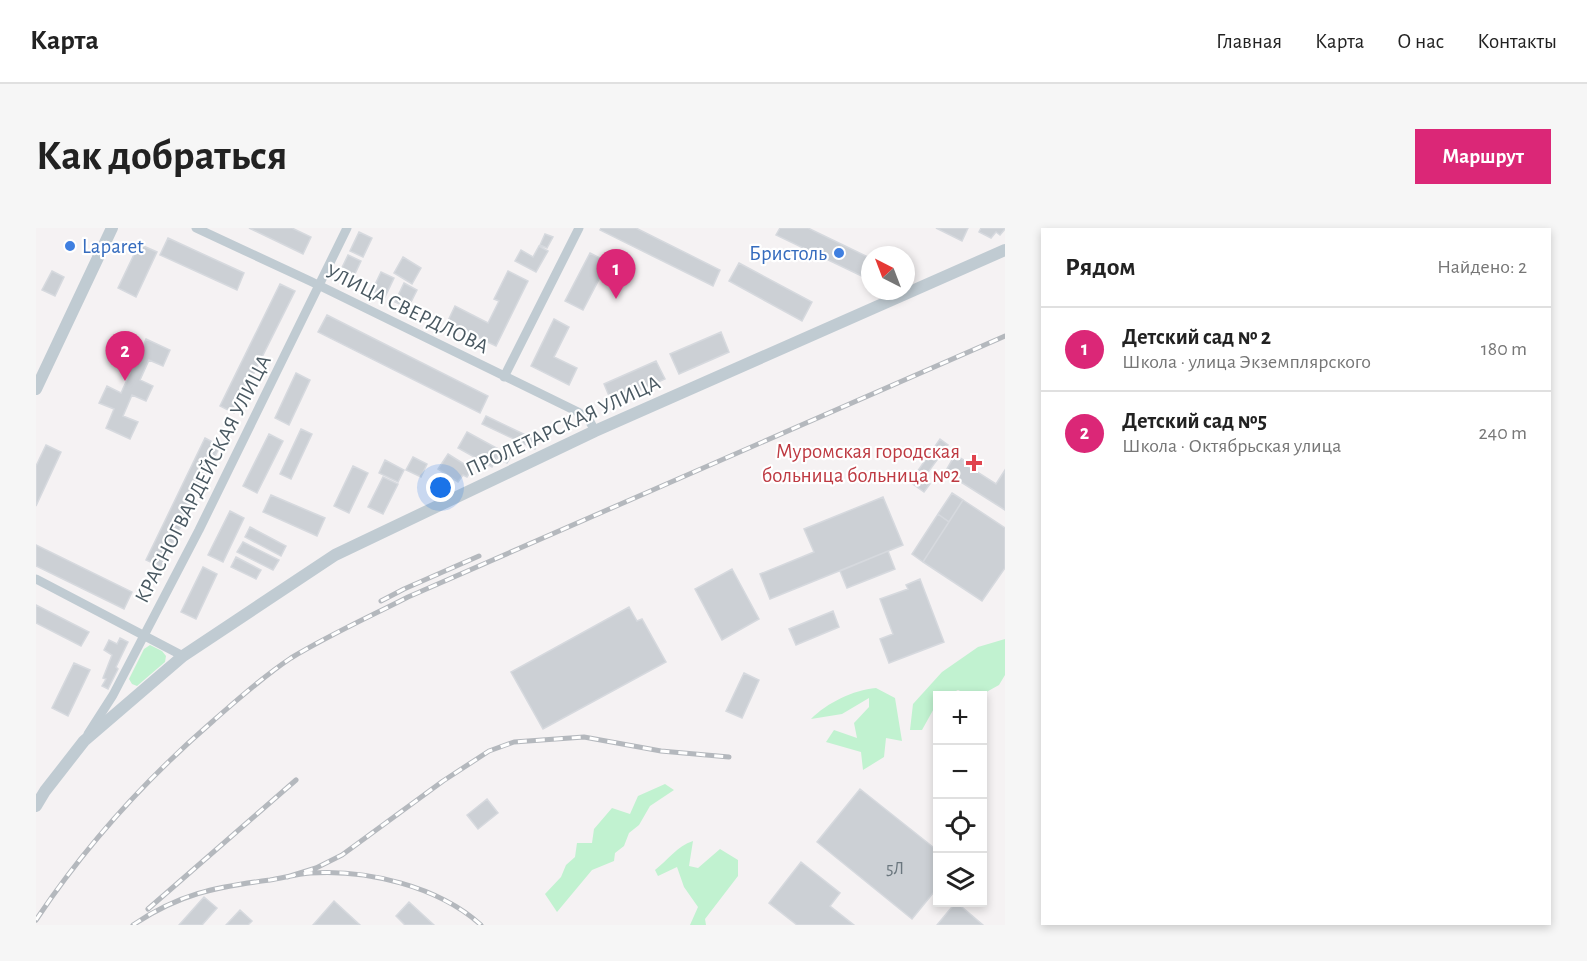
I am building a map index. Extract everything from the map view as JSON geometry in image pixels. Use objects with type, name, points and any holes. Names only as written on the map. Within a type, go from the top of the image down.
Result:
[{"type":"street","points":[[36,389],[112,228]]},
{"type":"street","name":"УЛИЦА СВЕРДЛОВА","points":[[196,228],[578,412],[589,420],[595,431]]},
{"type":"street","name":"КРАСНОГВАРДЕЙСКАЯ УЛИЦА","points":[[84,741],[113,695],[144,636],[247,435],[347,228]]},
{"type":"street","points":[[504,377],[579,228]]},
{"type":"street","name":"ПРОЛЕТАРСКАЯ УЛИЦА","points":[[36,806],[84,741],[183,656],[335,555],[595,431],[1005,250]]},
{"type":"street","points":[[36,579],[183,656]]},
{"type":"green space","points":[[1005,639],[1005,675],[999,685],[987,692],[933,691],[933,710],[922,730],[910,730],[913,704],[942,672],[978,647]]},
{"type":"green space","points":[[150,645],[162,651],[166,656],[165,662],[137,686],[129,679],[144,649]]},
{"type":"green space","points":[[876,688],[895,698],[902,741],[886,738],[884,757],[863,770],[861,752],[826,742],[834,730],[857,738],[854,723],[869,707],[869,698],[842,714],[811,719],[841,698],[858,691]]},
{"type":"green space","points":[[665,784],[674,790],[650,806],[639,825],[629,833],[624,846],[615,853],[614,861],[592,870],[557,912],[545,894],[561,877],[566,865],[575,857],[577,843],[592,843],[594,829],[612,808],[630,814],[638,796]]},
{"type":"green space","points":[[693,841],[689,866],[698,868],[720,849],[738,860],[738,876],[705,919],[706,925],[690,925],[698,907],[684,887],[677,867],[658,876],[655,870],[677,850]]},
{"type":"building","points":[[249,228],[292,228],[311,237],[303,254]]},
{"type":"building","points":[[601,228],[636,228],[720,270],[713,286],[600,230]]},
{"type":"building","points":[[780,228],[808,228],[861,254],[861,276],[776,235]]},
{"type":"building","points":[[936,228],[968,228],[962,241]]},
{"type":"building","points":[[981,228],[1005,229],[1000,235],[996,232],[991,238],[979,232]]},
{"type":"building","points":[[359,232],[372,238],[363,257],[350,251]]},
{"type":"building","points":[[545,234],[553,237],[547,248],[540,245]]},
{"type":"building","points":[[168,238],[244,273],[237,290],[160,255]]},
{"type":"building","points":[[139,244],[157,252],[136,297],[118,288]]},
{"type":"building","points":[[539,246],[548,251],[536,272],[515,261],[521,250],[533,257]]},
{"type":"building","points":[[590,253],[608,262],[583,310],[565,301]]},
{"type":"building","points":[[348,255],[361,261],[352,280],[339,274]]},
{"type":"building","points":[[403,257],[421,268],[412,284],[394,273]]},
{"type":"building","points":[[739,263],[812,302],[802,321],[729,281]]},
{"type":"building","points":[[52,271],[64,277],[55,296],[42,290]]},
{"type":"building","points":[[508,271],[528,281],[496,346],[447,323],[455,306],[488,323],[499,301],[494,299]]},
{"type":"building","points":[[381,272],[394,278],[385,297],[372,291]]},
{"type":"building","points":[[404,283],[417,290],[408,308],[395,302]]},
{"type":"building","points":[[280,284],[295,291],[234,413],[220,406]]},
{"type":"building","points":[[327,315],[488,396],[480,413],[318,332]]},
{"type":"building","points":[[554,319],[569,327],[554,357],[577,368],[569,385],[531,366]]},
{"type":"building","points":[[721,332],[729,352],[679,374],[670,354]]},
{"type":"building","points":[[146,339],[170,350],[163,366],[149,360],[140,380],[153,386],[146,401],[132,395],[123,416],[138,422],[130,439],[106,428],[114,409],[99,403],[107,386],[121,393],[130,373],[118,368],[125,352],[138,358]]},
{"type":"building","points":[[656,361],[665,379],[612,403],[604,384]]},
{"type":"building","points":[[296,373],[310,380],[289,425],[275,418]]},
{"type":"building","points":[[486,416],[538,441],[535,449],[482,424]]},
{"type":"building","points":[[301,429],[312,434],[291,479],[280,474]]},
{"type":"building","points":[[467,432],[511,456],[507,463],[497,458],[492,467],[458,448]]},
{"type":"building","points":[[269,434],[283,441],[257,493],[243,486]]},
{"type":"building","points":[[205,438],[220,446],[161,567],[146,560]]},
{"type":"building","points":[[940,439],[948,445],[923,479],[930,484],[924,492],[910,482]]},
{"type":"building","points":[[46,445],[61,452],[36,506],[36,466]]},
{"type":"building","points":[[448,454],[472,469],[467,477],[463,475],[458,482],[438,469]]},
{"type":"building","points":[[955,455],[964,460],[963,463],[996,484],[1005,470],[1005,510],[945,472]]},
{"type":"building","points":[[413,457],[427,464],[421,477],[406,470]]},
{"type":"building","points":[[385,460],[404,470],[398,482],[379,473]]},
{"type":"building","points":[[353,466],[368,473],[349,513],[334,506]]},
{"type":"building","points":[[383,477],[398,484],[383,514],[368,507]]},
{"type":"building","points":[[952,493],[963,500],[949,522],[938,514]]},
{"type":"building","points":[[271,495],[325,518],[317,536],[263,512]]},
{"type":"building","points":[[883,497],[903,545],[770,599],[760,574],[814,552],[804,529]]},
{"type":"building","points":[[963,500],[1005,528],[1005,568],[982,601],[923,562]]},
{"type":"building","points":[[230,511],[244,518],[223,562],[208,555]]},
{"type":"building","points":[[938,514],[949,522],[923,562],[912,554]]},
{"type":"building","points":[[250,527],[286,546],[281,556],[245,537]]},
{"type":"building","points":[[243,542],[279,560],[273,570],[237,552]]},
{"type":"building","points":[[36,545],[132,592],[124,609],[36,566]]},
{"type":"building","points":[[888,551],[895,569],[847,588],[840,571]]},
{"type":"building","points":[[236,557],[261,570],[256,579],[231,567]]},
{"type":"building","points":[[203,567],[217,574],[196,619],[181,612]]},
{"type":"building","points":[[732,569],[759,619],[722,640],[695,589]]},
{"type":"building","points":[[920,579],[944,642],[889,663],[880,639],[893,634],[880,599],[908,589],[906,585]]},
{"type":"building","points":[[36,605],[89,632],[81,646],[36,623]]},
{"type":"building","points":[[629,607],[637,621],[642,619],[666,662],[543,729],[511,672]]},
{"type":"building","points":[[833,611],[839,627],[796,645],[789,629]]},
{"type":"building","points":[[120,638],[128,642],[108,689],[102,686],[112,655],[104,650],[109,640],[117,644]]},
{"type":"building","points":[[74,663],[90,670],[68,716],[52,708]]},
{"type":"building","points":[[744,673],[759,680],[742,718],[726,711]]},
{"type":"building","points":[[860,789],[933,847],[933,893],[912,919],[817,842]]},
{"type":"building","points":[[487,799],[498,813],[478,829],[467,815]]},
{"type":"building","points":[[801,862],[840,893],[830,906],[854,925],[797,925],[769,903]]},
{"type":"building","points":[[204,897],[217,908],[202,925],[179,925]]},
{"type":"building","points":[[334,901],[360,925],[313,925]]},
{"type":"building","points":[[409,902],[434,925],[405,925],[396,916]]},
{"type":"building","points":[[952,907],[962,907],[983,925],[937,925]]},
{"type":"building","points":[[240,910],[252,921],[248,925],[226,925]]},
{"type":"railway","points":[[36,920],[75,866],[140,790],[222,713],[291,658],[408,597],[1005,336]]},
{"type":"railway","points":[[381,601],[479,556]]},
{"type":"railway","points":[[287,877],[316,868],[342,855],[443,781],[489,751],[514,742],[584,737],[661,751],[729,757]]},
{"type":"railway","points":[[148,909],[296,780]]},
{"type":"railway","points":[[133,925],[166,906],[215,889],[305,874],[332,872],[377,877],[423,890],[464,911],[481,925]]},
{"type":"place","name":"Laparet","points":[[70,246]]},
{"type":"place","name":"Бристоль","points":[[839,253]]},
{"type":"place","name":"Детский сад № 2","points":[[616,299]]},
{"type":"place","name":"Детский сад №5","points":[[125,381]]},
{"type":"place","name":"Муромская городская больница больница №2","points":[[974,463]]}]
